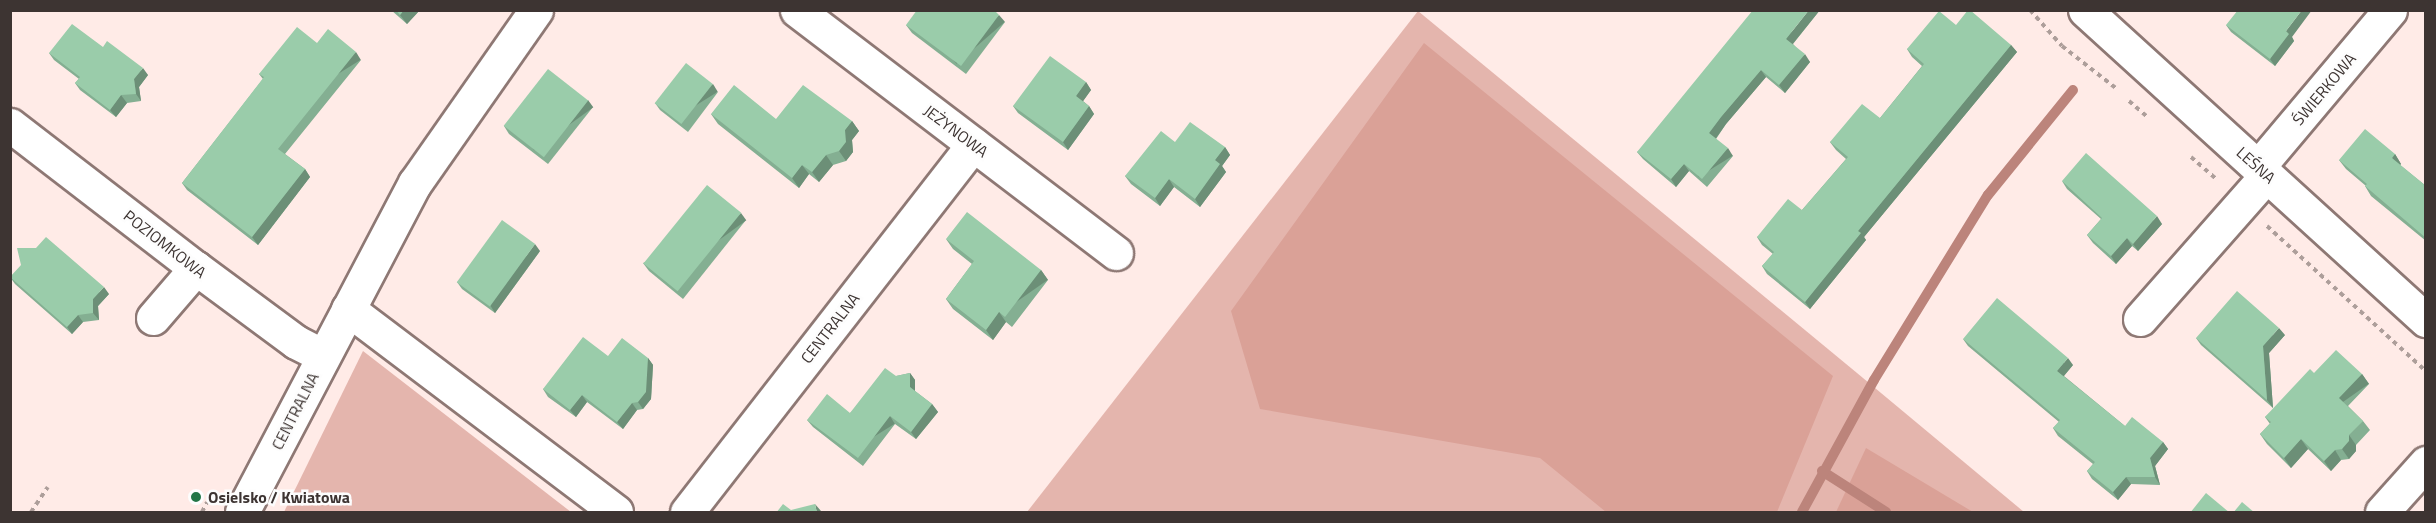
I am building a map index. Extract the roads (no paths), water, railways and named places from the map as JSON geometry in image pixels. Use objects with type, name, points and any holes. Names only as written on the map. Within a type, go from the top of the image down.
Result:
[{"type":"street","name":"CENTRALNA","points":[[242,513],[415,183],[536,10]]},
{"type":"street","name":"JEŻYNOWA","points":[[797,10],[1116,253]]},
{"type":"street","name":"LEŚNA","points":[[2085,10],[2426,320]]},
{"type":"street","name":"ŚWIERKOWA","points":[[2140,319],[2242,204],[2263,171],[2390,10]]},
{"type":"street","name":"POZIOMKOWA","points":[[10,125],[296,342],[323,356]]},
{"type":"street","name":"CENTRALNA","points":[[687,513],[973,144]]},
{"type":"street","points":[[153,318],[196,268]]},
{"type":"street","points":[[348,309],[616,513]]},
{"type":"street","points":[[2382,513],[2426,463]]},
{"type":"waterway","points":[[1802,512],[1874,380],[1988,195],[2073,90]]},
{"type":"waterway","points":[[1822,471],[1886,512]]},
{"type":"place","name":"Osielsko / Kwiatowa","points":[[196,497]]}]
